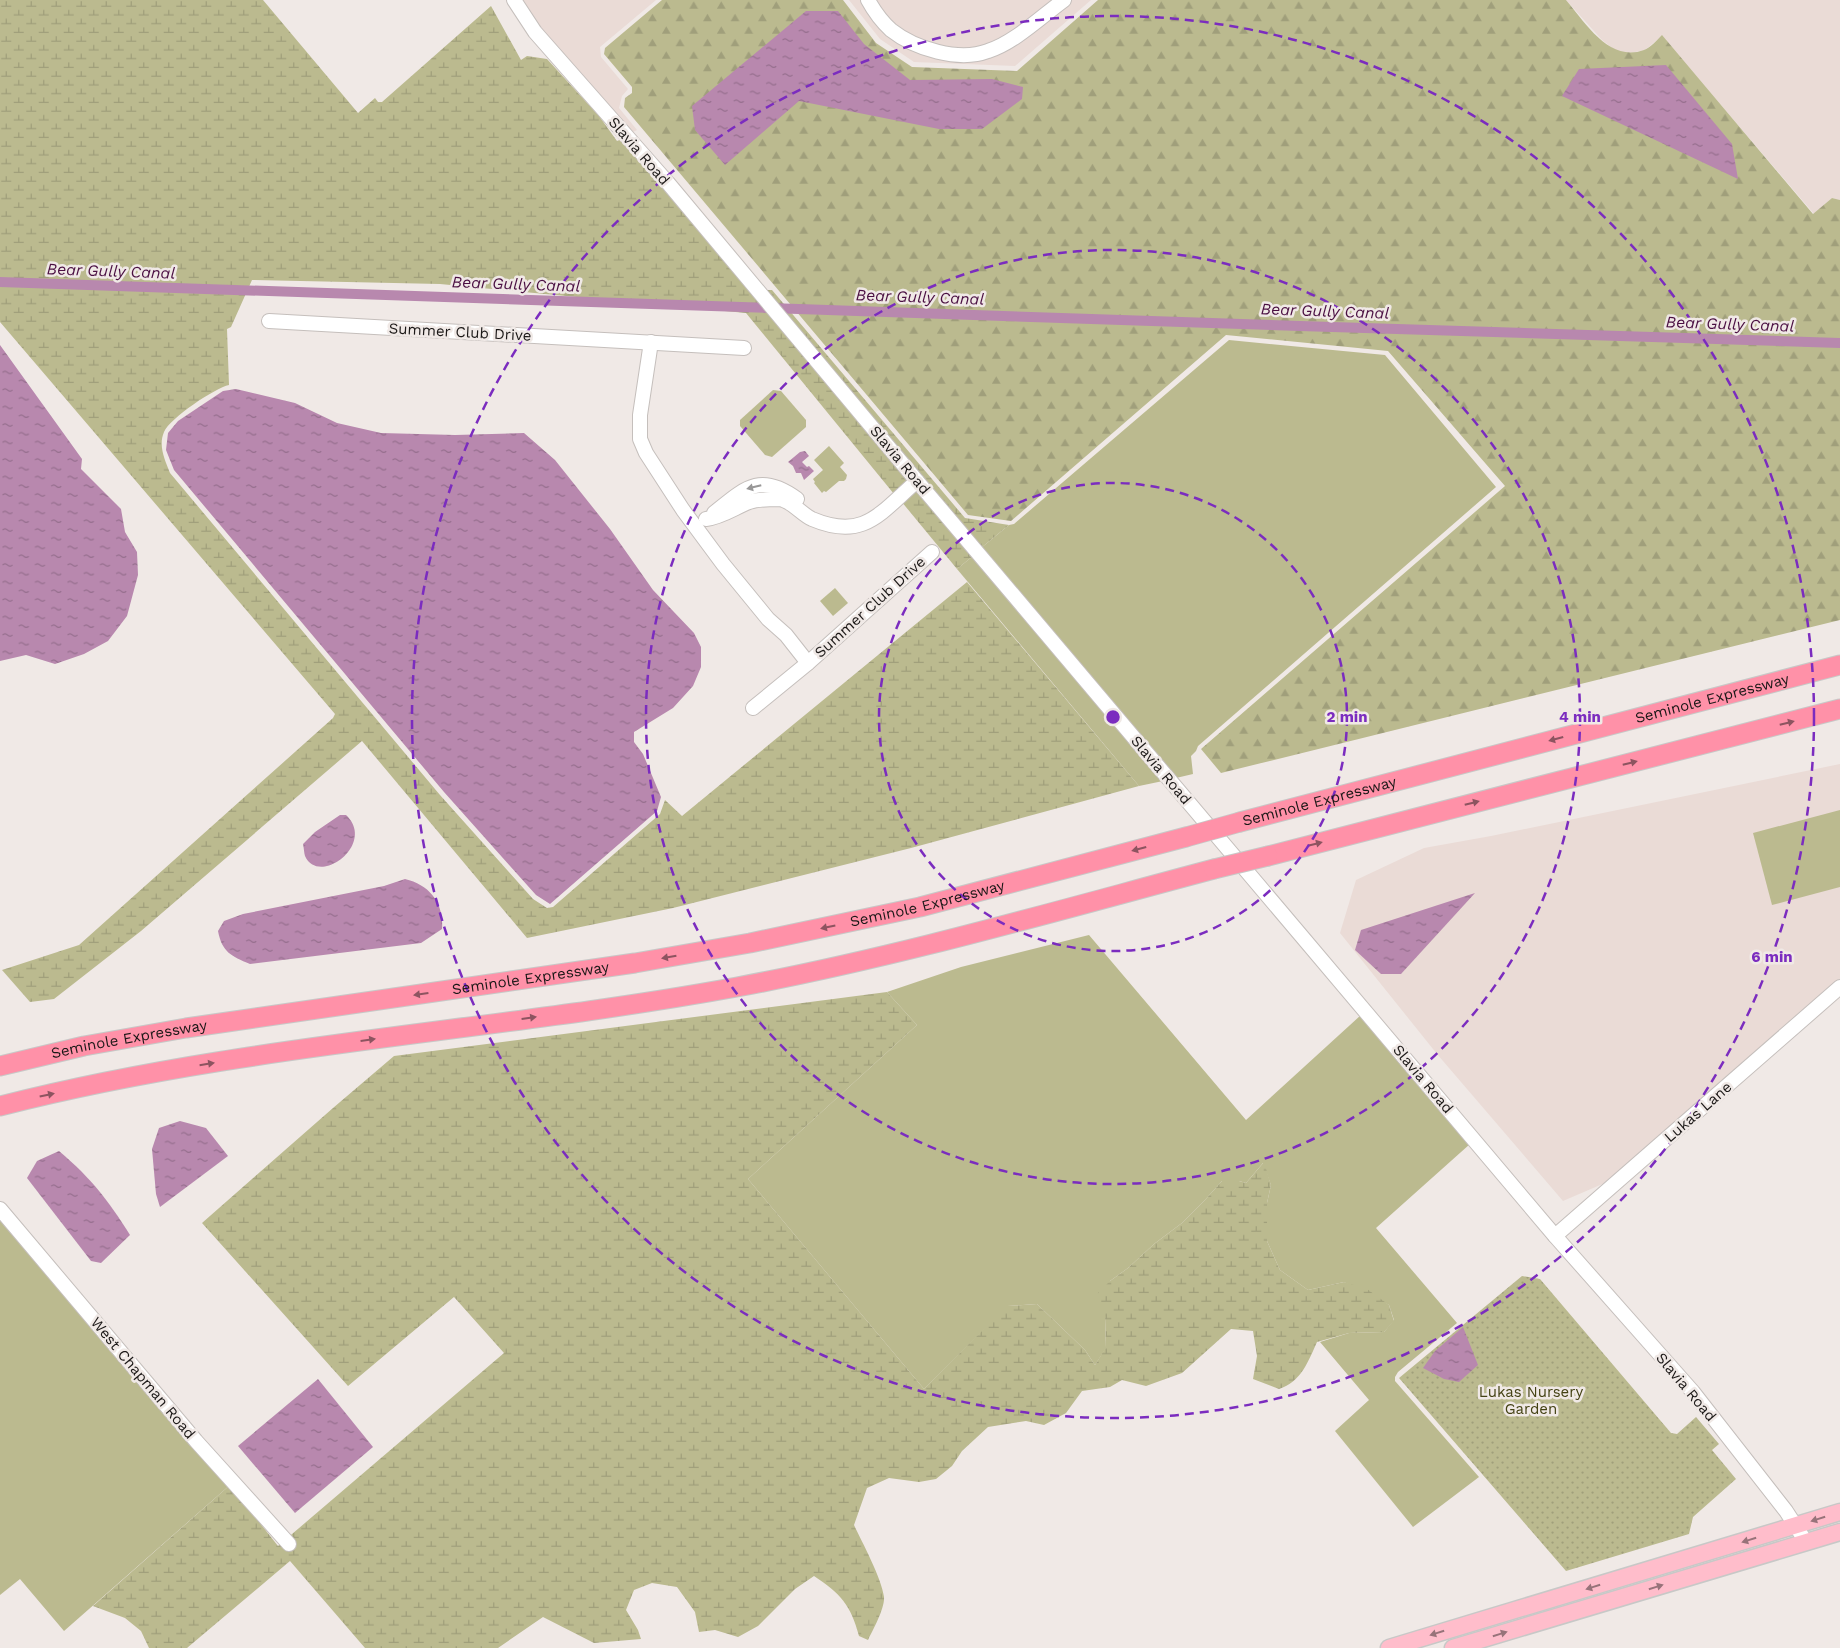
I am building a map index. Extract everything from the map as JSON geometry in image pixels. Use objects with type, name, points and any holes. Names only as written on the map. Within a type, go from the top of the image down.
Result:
[{"type":"highway","name":"Seminole Expressway","points":[[0,1066],[84,1046],[186,1028],[750,944],[920,907],[1840,665]]},
{"type":"highway","points":[[0,1106],[146,1074],[736,987],[848,964],[952,939],[1214,869],[1840,709]]},
{"type":"main road","points":[[1389,1648],[1840,1512]]},
{"type":"main road","points":[[1453,1648],[1840,1532]]},
{"type":"street","name":"Slavia Road","points":[[514,0],[536,32],[668,183],[917,481],[1555,1236],[1693,1392],[1786,1511],[1806,1542]]},
{"type":"street","points":[[868,0],[876,14],[892,30],[908,40],[932,50],[957,56],[988,52],[1011,39],[1064,0]]},
{"type":"street","name":"Summer Club Drive","points":[[269,321],[744,348]]},
{"type":"street","name":"Summer Club Drive","points":[[650,342],[640,415],[640,439],[646,453],[683,510],[702,523],[723,564],[768,618],[786,635],[808,664]]},
{"type":"street","points":[[702,523],[717,518],[751,501],[775,499],[782,500],[810,518],[824,523],[848,527],[859,526],[878,516],[917,481]]},
{"type":"street","name":"Summer Club Drive","points":[[753,708],[808,664],[932,552]]},
{"type":"street","name":"Lukas Lane","points":[[1555,1236],[1840,987]]},
{"type":"street","name":"West Chapman Road","points":[[0,1209],[196,1441],[289,1544]]},
{"type":"shaded area","points":[[520,0],[656,0],[600,47],[601,57],[628,89],[622,96],[619,108],[637,130],[631,133],[540,28]]},
{"type":"shaded area","points":[[849,0],[861,0],[930,55],[957,62],[988,57],[1014,43],[1072,0],[1091,0],[1015,66],[914,62],[880,39]]},
{"type":"shaded area","points":[[874,0],[1055,0],[1009,35],[987,46],[958,51],[934,45],[911,36],[895,26],[880,10]]},
{"type":"shaded area","points":[[1566,0],[1840,0],[1840,200],[1832,198],[1814,214],[1662,36],[1645,50],[1631,53],[1616,51],[1602,40]]},
{"type":"shaded area","points":[[1840,764],[1840,987],[1628,1173],[1563,1201],[1437,1054],[1340,933],[1356,880],[1424,848]]},
{"type":"green space","points":[[0,0],[263,0],[358,113],[375,98],[378,102],[382,102],[491,6],[521,60],[527,56],[547,59],[599,116],[617,141],[622,139],[909,481],[894,494],[746,313],[440,284],[252,280],[231,327],[227,329],[229,385],[222,387],[194,404],[175,419],[164,432],[162,448],[170,473],[440,795],[533,899],[547,908],[553,907],[660,814],[665,800],[682,816],[967,582],[1139,786],[911,848],[673,908],[527,938],[362,741],[141,931],[54,999],[30,1002],[2,970],[79,945],[333,718],[335,714],[0,322]]},
{"type":"green space","points":[[662,0],[843,0],[876,43],[912,67],[1017,71],[1098,0],[1566,0],[1599,38],[1609,46],[1620,51],[1644,50],[1662,35],[1813,214],[1832,198],[1840,200],[1840,620],[1221,773],[1201,749],[1505,486],[1388,351],[1226,335],[1011,521],[968,515],[624,107],[625,98],[632,93],[632,87],[604,54],[605,48]]},
{"type":"green space","points":[[765,290],[772,290],[965,518],[1009,525],[981,548]]},
{"type":"green space","points":[[1229,340],[1385,355],[1496,487],[1198,746],[1191,756],[1193,774],[1176,778],[981,548],[1009,525],[1014,524]]},
{"type":"green space","points":[[773,390],[781,391],[806,420],[806,427],[772,457],[765,455],[740,426],[740,420]]},
{"type":"green space","points":[[829,446],[844,463],[840,467],[847,475],[844,481],[839,481],[822,493],[813,479],[823,470],[814,460]]},
{"type":"green space","points":[[916,488],[973,556],[957,569],[901,501]]},
{"type":"green space","points":[[973,556],[1163,781],[1139,786],[957,569]]},
{"type":"green space","points":[[835,588],[848,603],[833,616],[820,601]]},
{"type":"green space","points":[[1840,810],[1840,887],[1772,905],[1753,833]]},
{"type":"green space","points":[[1089,935],[1246,1120],[1361,1015],[1470,1144],[1376,1228],[1457,1323],[1398,1372],[1395,1381],[1479,1477],[1413,1527],[1335,1431],[1369,1400],[1320,1342],[1349,1333],[1384,1332],[1394,1320],[1389,1305],[1344,1282],[1308,1290],[1280,1270],[1267,1241],[1267,1203],[1271,1185],[1263,1163],[1246,1183],[1222,1181],[1182,1223],[1110,1281],[1105,1316],[1106,1348],[1095,1365],[1085,1350],[1037,1304],[1008,1306],[924,1389],[748,1179],[917,1025],[887,992],[961,967]]},
{"type":"green space","points":[[887,992],[917,1025],[748,1179],[924,1389],[1007,1306],[1037,1304],[1085,1350],[1095,1365],[1106,1347],[1105,1316],[1094,1297],[1154,1244],[1182,1223],[1222,1181],[1246,1183],[1264,1162],[1271,1185],[1267,1203],[1267,1241],[1280,1270],[1308,1290],[1344,1282],[1367,1289],[1389,1305],[1394,1321],[1384,1332],[1349,1333],[1317,1342],[1303,1370],[1293,1382],[1279,1389],[1253,1379],[1257,1356],[1253,1331],[1231,1329],[1182,1373],[1146,1386],[1122,1380],[1110,1387],[1082,1391],[1066,1413],[1044,1425],[1026,1421],[988,1427],[962,1451],[952,1466],[936,1479],[919,1482],[889,1478],[867,1488],[854,1525],[876,1571],[884,1597],[881,1613],[868,1640],[859,1636],[848,1608],[838,1594],[814,1576],[795,1589],[758,1626],[738,1637],[715,1630],[699,1632],[695,1612],[677,1587],[652,1583],[634,1590],[626,1610],[641,1639],[594,1643],[543,1617],[498,1648],[365,1648],[290,1561],[187,1648],[149,1648],[141,1631],[125,1618],[93,1606],[230,1485],[278,1546],[504,1353],[454,1297],[348,1386],[202,1223],[394,1056]]},
{"type":"green space","points":[[0,1201],[109,1328],[230,1485],[64,1631],[20,1579],[0,1595]]},
{"type":"green space","name":"Lukas Nursery Garden","points":[[1522,1276],[1540,1279],[1671,1433],[1677,1434],[1696,1417],[1719,1444],[1712,1450],[1736,1479],[1693,1517],[1689,1534],[1566,1571],[1399,1378]]},
{"type":"water","points":[[806,11],[838,11],[864,44],[910,80],[992,79],[1023,87],[1022,99],[982,129],[939,129],[799,101],[725,165],[695,130],[692,106]]},
{"type":"water","points":[[1666,65],[1732,144],[1738,179],[1562,96],[1579,69]]},
{"type":"water","points":[[0,345],[82,459],[81,469],[121,509],[125,532],[137,552],[138,575],[127,616],[108,641],[84,654],[55,664],[26,655],[0,661]]},
{"type":"water","points":[[236,389],[295,403],[337,423],[381,433],[455,435],[524,433],[555,460],[610,529],[653,590],[694,633],[701,647],[701,667],[693,686],[673,708],[634,732],[634,742],[643,754],[661,797],[657,811],[550,904],[536,895],[444,792],[174,470],[166,450],[168,433],[178,421],[223,391]]},
{"type":"water","points":[[805,451],[809,456],[802,462],[814,471],[804,480],[801,473],[796,473],[793,466],[788,462],[800,452]]},
{"type":"water","points":[[340,815],[346,815],[354,826],[355,838],[350,849],[342,858],[332,864],[322,867],[312,864],[305,856],[303,844],[315,832]]},
{"type":"water","points":[[405,879],[422,886],[434,896],[441,911],[442,929],[421,943],[250,964],[228,952],[222,944],[218,931],[224,921],[243,914],[384,886]]},
{"type":"water","points":[[1475,893],[1401,974],[1381,974],[1355,950],[1361,930]]},
{"type":"water","points":[[180,1121],[206,1128],[228,1156],[160,1207],[156,1194],[152,1149],[159,1128]]},
{"type":"water","points":[[59,1151],[98,1190],[130,1235],[101,1263],[91,1261],[27,1178],[37,1161]]},
{"type":"water","points":[[1463,1327],[1478,1365],[1459,1382],[1444,1379],[1423,1368],[1435,1351]]},
{"type":"water","points":[[318,1379],[373,1447],[295,1513],[238,1446]]},
{"type":"waterway","name":"Bear Gully Canal","points":[[0,282],[1840,343]]}]
